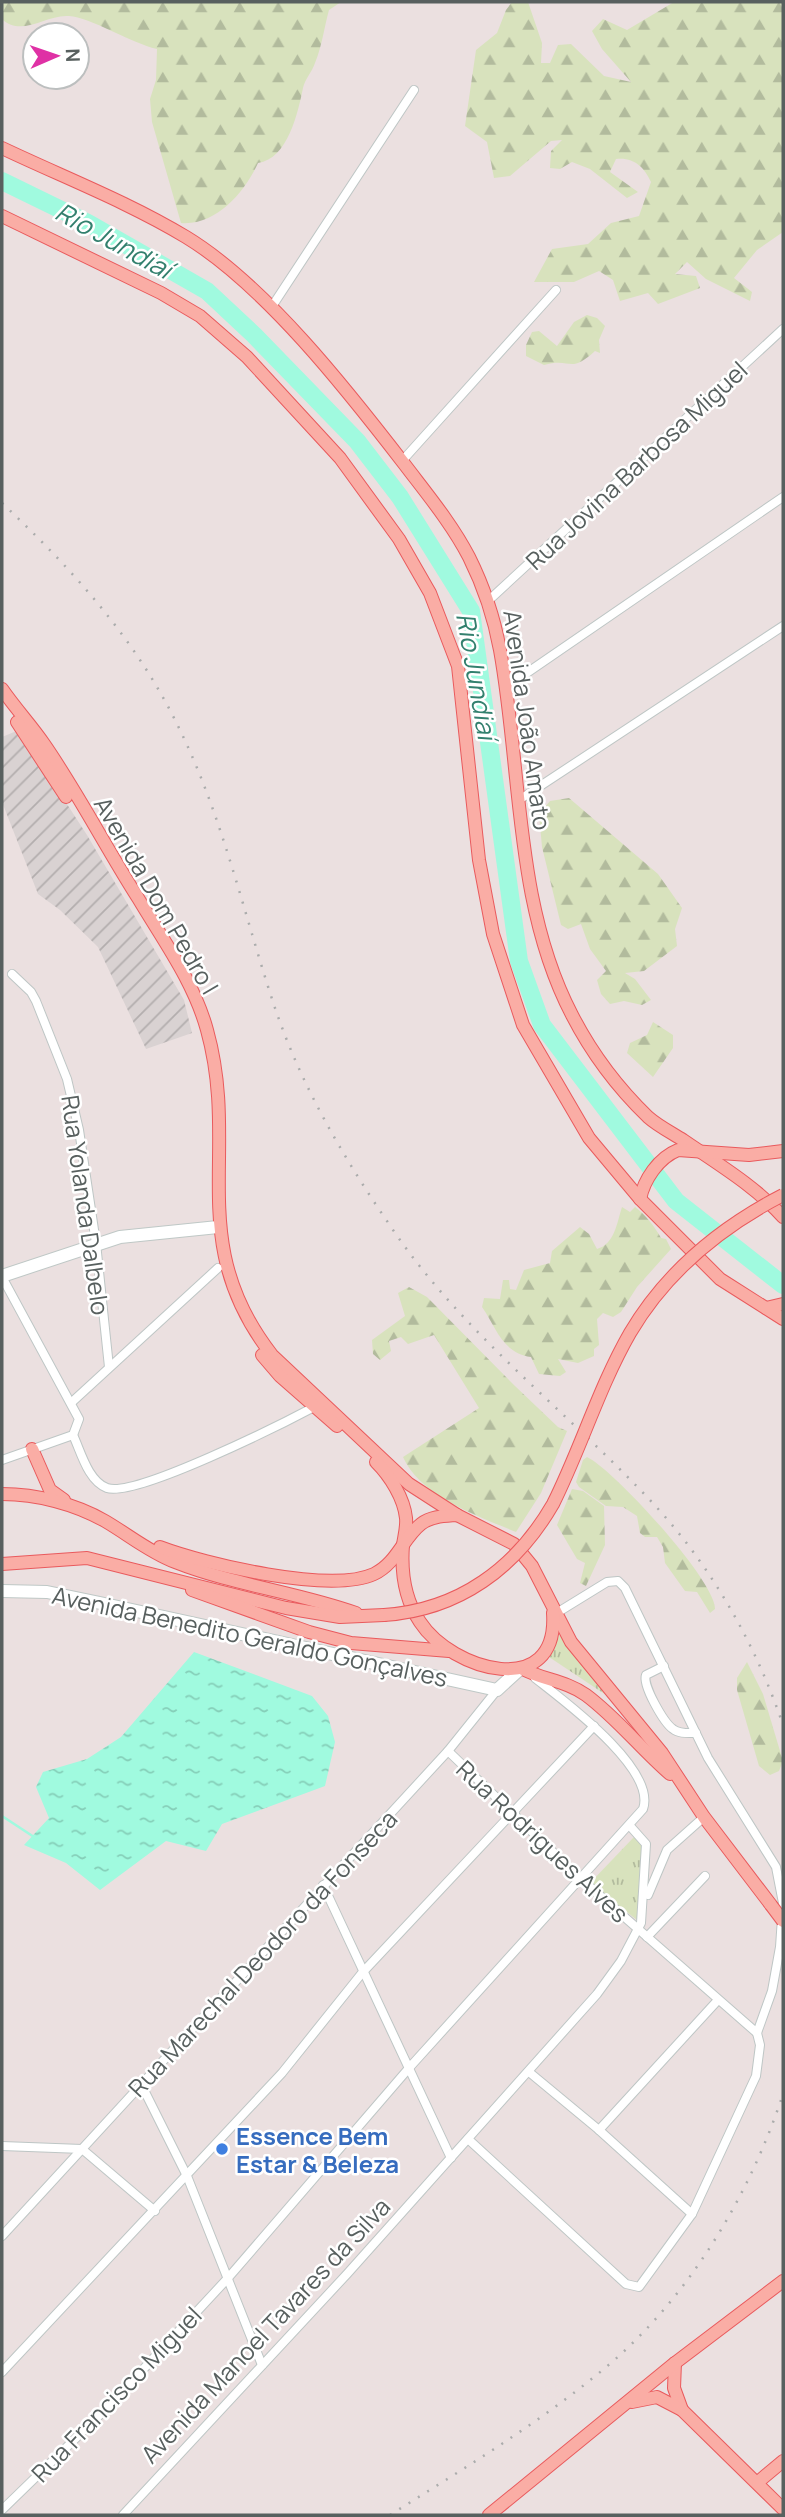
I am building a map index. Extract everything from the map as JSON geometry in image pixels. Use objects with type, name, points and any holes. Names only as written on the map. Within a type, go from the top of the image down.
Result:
[{"type":"main road","name":"Avenida João Amato","points":[[2,148],[187,237],[232,271],[271,308],[367,416],[402,461],[467,554],[488,601],[505,688],[519,800],[541,935],[572,1014],[604,1066],[649,1118],[769,1202],[783,1217]]},
{"type":"main road","points":[[2,216],[161,293],[200,316],[247,357],[340,458],[399,539],[430,593],[458,666],[479,860],[493,934],[523,1025],[589,1138],[640,1199],[720,1279],[783,1319]]},
{"type":"main road","name":"Avenida Dom Pedro I","points":[[2,689],[44,744],[177,961],[202,1016],[215,1066],[219,1102],[215,1227],[229,1278],[256,1335],[318,1404]]},
{"type":"main road","name":"Avenida Dom Pedro I","points":[[2,702],[139,910],[188,998],[204,1044],[212,1104],[218,1268],[228,1297],[256,1346],[281,1376],[351,1433]]},
{"type":"main road","points":[[640,1199],[646,1179],[668,1154],[698,1151],[749,1155],[783,1152]]},
{"type":"main road","points":[[2,1564],[87,1558],[286,1608],[340,1616],[408,1613],[454,1599],[473,1590],[511,1561],[540,1526],[553,1504],[620,1352],[657,1294],[688,1261],[725,1229],[783,1195]]},
{"type":"main road","points":[[766,1308],[783,1304]]},
{"type":"main road","points":[[351,1433],[410,1484],[457,1515],[514,1544],[532,1566],[571,1642],[662,1753],[678,1781],[783,1921]]},
{"type":"main road","points":[[351,1433],[383,1469],[400,1496],[406,1519],[402,1574],[407,1595],[420,1622],[449,1651],[492,1671],[526,1671],[560,1680],[584,1694],[678,1781]]},
{"type":"main road","points":[[32,1449],[50,1490],[73,1507]]},
{"type":"main road","points":[[2,1494],[43,1498],[73,1507],[177,1553],[222,1567],[306,1578],[349,1580],[373,1574],[403,1549],[422,1522],[457,1515]]},
{"type":"main road","points":[[118,1529],[146,1549],[176,1562],[362,1614]]},
{"type":"main road","points":[[166,1578],[260,1615],[351,1643],[449,1651]]},
{"type":"main road","points":[[526,1671],[550,1647],[554,1631],[554,1612]]},
{"type":"main road","points":[[489,2515],[675,2363],[783,2281]]},
{"type":"main road","points":[[675,2363],[674,2388],[682,2410]]},
{"type":"main road","points":[[628,2403],[657,2397],[682,2410],[783,2509]]},
{"type":"main road","points":[[761,2485],[783,2462]]},
{"type":"street","points":[[271,308],[414,90]]},
{"type":"street","points":[[402,461],[556,290]]},
{"type":"street","name":"Rua Jovina Barbosa Miguel","points":[[488,601],[783,329]]},
{"type":"street","points":[[505,688],[783,497]]},
{"type":"street","points":[[519,800],[783,626]]},
{"type":"street","name":"Rua Yolanda Dalbelo","points":[[12,974],[31,992],[36,1001],[67,1079],[79,1130],[96,1243],[108,1367]]},
{"type":"street","points":[[215,1227],[96,1243],[2,1276],[72,1402],[79,1419],[73,1435],[90,1473],[109,1489],[121,1489],[181,1469],[318,1404]]},
{"type":"street","points":[[72,1402],[218,1268]]},
{"type":"street","points":[[2,1460],[73,1435]]},
{"type":"street","points":[[468,2139],[616,2275],[634,2288],[643,2284],[692,2214],[756,2076],[760,2045],[757,2034],[772,1991],[780,1947],[782,1885],[765,1845],[726,1789],[625,1588],[618,1581],[607,1582],[554,1612]]},
{"type":"street","name":"Avenida Benedito Geraldo Gonçalves","points":[[2,1591],[47,1592],[497,1690]]},
{"type":"street","points":[[664,1666],[646,1675],[646,1688],[670,1727],[680,1732],[696,1733]]},
{"type":"street","points":[[228,2278],[409,2068],[643,1809],[645,1792],[639,1779],[594,1726],[526,1671]]},
{"type":"street","name":"Rua Marechal Deodoro da Fonseca","points":[[2,2236],[448,1751],[497,1690],[526,1671]]},
{"type":"street","points":[[2,2372],[282,2073],[362,1973],[513,1816],[594,1726]]},
{"type":"street","name":"Rua Rodrigues Alves","points":[[448,1751],[581,1879],[757,2034]]},
{"type":"street","points":[[644,1903],[667,1850],[704,1816]]},
{"type":"street","name":"Avenida Manoel Tavares da Silva","points":[[122,2515],[529,2072],[597,1994],[643,1934],[646,1844],[630,1826]]},
{"type":"street","points":[[643,1934],[705,1876]]},
{"type":"street","points":[[323,1885],[451,2158]]},
{"type":"street","points":[[599,2130],[718,2000]]},
{"type":"street","points":[[529,2072],[599,2130],[692,2214]]},
{"type":"street","points":[[141,2084],[187,2176],[262,2365]]},
{"type":"street","points":[[2,2146],[82,2149],[155,2211]]},
{"type":"street","name":"Rua Francisco Miguel","points":[[2,2510],[110,2405],[228,2278]]},
{"type":"shaded area","points":[[19,730],[87,835],[184,1000],[192,1033],[146,1049],[98,947],[60,910],[38,894],[2,802],[2,737]]},
{"type":"green space","points":[[2,2],[341,2],[329,10],[314,66],[304,85],[290,133],[284,144],[268,160],[258,163],[245,185],[228,205],[206,219],[181,223],[152,122],[150,99],[156,80],[157,49],[78,17],[60,16],[43,21],[21,21],[21,26],[2,19]]},
{"type":"green space","points":[[512,2],[528,2],[542,43],[541,63],[550,63],[558,45],[571,44],[604,76],[631,82],[602,49],[592,31],[603,19],[627,30],[674,2],[783,2],[783,232],[757,250],[734,278],[752,292],[750,301],[706,279],[687,262],[675,274],[696,276],[700,288],[658,304],[648,293],[620,301],[613,280],[599,271],[574,282],[534,282],[552,249],[588,244],[611,223],[639,216],[651,182],[638,164],[616,159],[610,172],[638,192],[627,198],[590,169],[572,162],[560,169],[550,168],[551,151],[562,140],[551,141],[510,176],[494,178],[487,142],[465,126],[476,50],[497,33]]},
{"type":"green space","points":[[587,315],[597,318],[605,326],[599,340],[600,353],[595,351],[575,364],[544,365],[526,356],[526,345],[532,332],[539,331],[557,346],[574,322]]},
{"type":"green space","points":[[569,798],[658,874],[682,908],[675,929],[677,946],[644,971],[625,973],[635,979],[651,1000],[642,1005],[624,1001],[610,1004],[601,994],[597,980],[606,971],[590,949],[581,924],[568,929],[561,925],[542,847],[539,814],[550,801]]},
{"type":"green space","points":[[653,1022],[673,1035],[673,1048],[653,1077],[627,1053],[630,1043],[647,1035]]},
{"type":"green space","points":[[622,1207],[630,1212],[635,1207],[639,1210],[661,1238],[666,1239],[671,1249],[637,1287],[621,1312],[613,1317],[603,1313],[597,1319],[599,1345],[594,1349],[594,1356],[578,1363],[558,1359],[566,1372],[560,1376],[539,1374],[531,1357],[521,1355],[506,1345],[482,1307],[484,1298],[500,1299],[503,1280],[509,1280],[510,1289],[516,1290],[524,1270],[550,1263],[552,1251],[580,1227],[589,1234],[597,1249],[603,1246],[612,1237]]},
{"type":"green space","points":[[409,1287],[427,1297],[515,1386],[558,1427],[567,1431],[541,1493],[516,1532],[452,1504],[423,1483],[411,1471],[403,1457],[479,1408],[434,1335],[408,1344],[401,1337],[389,1341],[391,1351],[380,1360],[373,1354],[372,1340],[405,1316],[398,1293]]},
{"type":"green space","points":[[587,1457],[618,1482],[661,1527],[699,1575],[711,1595],[715,1609],[710,1613],[697,1592],[685,1591],[665,1563],[663,1547],[657,1537],[645,1537],[640,1533],[637,1516],[623,1507],[606,1506],[579,1487],[576,1482],[583,1460]]},
{"type":"green space","points":[[572,1489],[583,1491],[604,1506],[605,1545],[586,1586],[580,1583],[585,1563],[577,1559],[557,1525]]},
{"type":"green space","points":[[561,1632],[615,1701],[549,1657]]},
{"type":"green space","points":[[747,1662],[763,1694],[783,1761],[779,1771],[770,1775],[759,1766],[737,1690],[737,1678]]},
{"type":"green space","points":[[634,1837],[638,1837],[642,1845],[637,1920],[590,1883]]},
{"type":"water","points":[[194,1652],[312,1696],[328,1716],[335,1742],[325,1786],[222,1824],[206,1851],[166,1841],[100,1890],[66,1863],[24,1845],[49,1818],[36,1787],[43,1772],[87,1759],[121,1737]]},
{"type":"waterway","name":"Rio Jundiaí","points":[[2,181],[88,223],[207,291],[254,335],[357,441],[400,497],[471,611],[519,961],[542,1025],[676,1201],[783,1285]]},
{"type":"waterway","points":[[2,1816],[34,1837]]},
{"type":"railway","points":[[2,503],[52,552],[99,605],[141,661],[176,722],[219,827],[285,1037],[310,1093],[355,1173],[417,1263],[447,1299],[512,1367],[615,1464],[691,1549],[728,1604],[744,1634],[772,1694],[783,1725]]},
{"type":"railway","points":[[390,2515],[500,2445],[580,2389],[635,2341],[689,2278],[713,2243],[753,2170],[783,2094]]},
{"type":"place","name":"Essence Bem Estar & Beleza","points":[[222,2149]]}]
